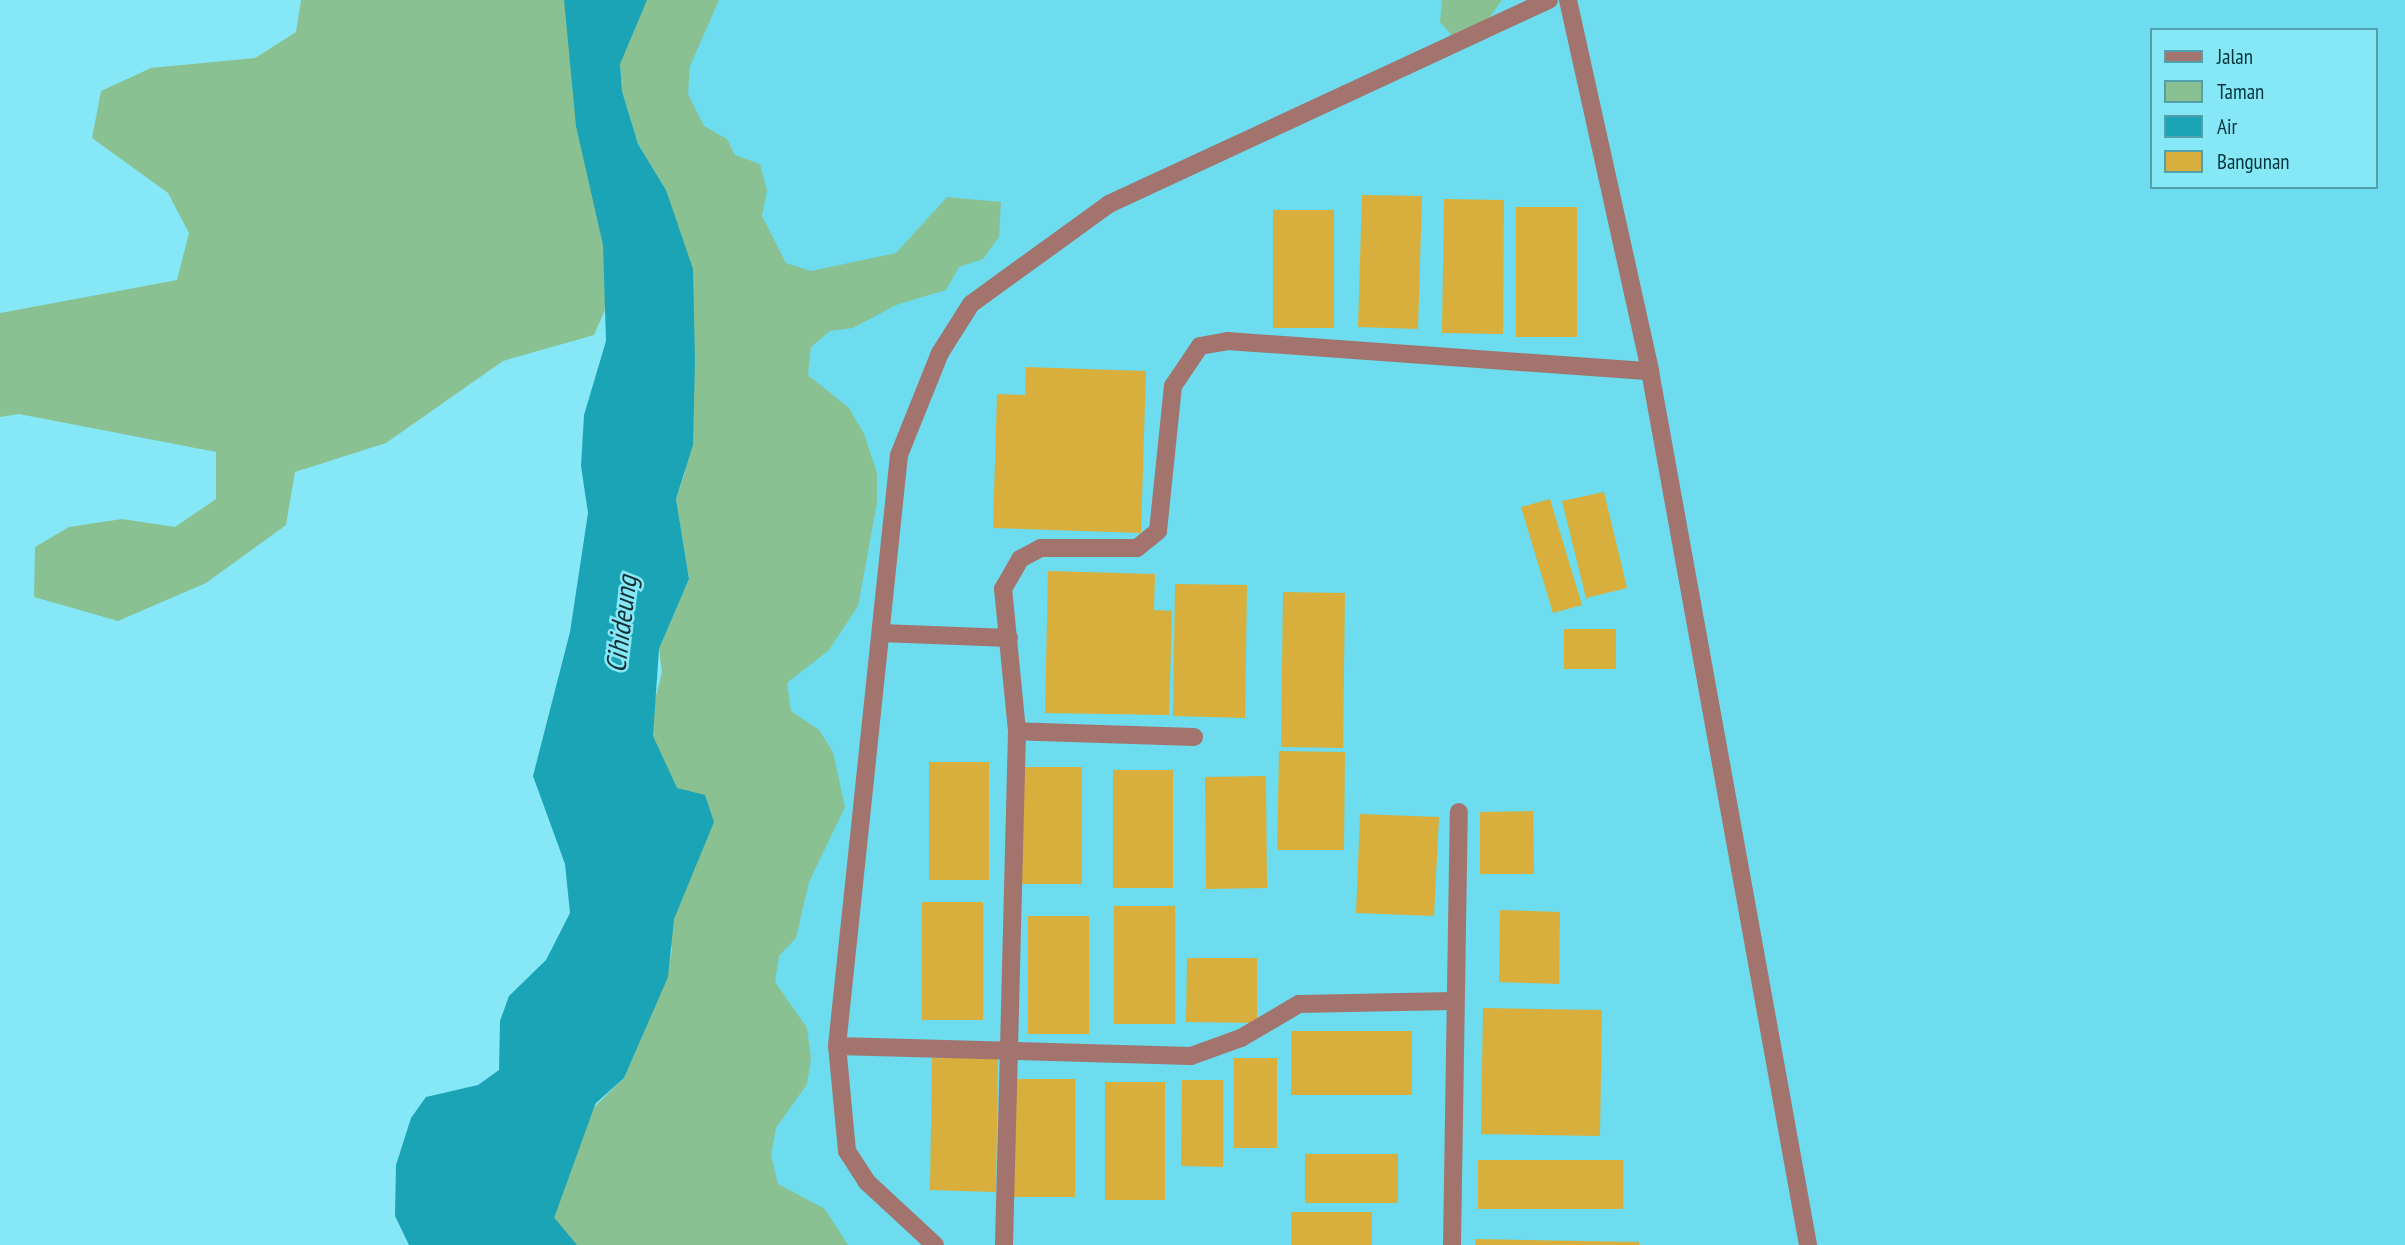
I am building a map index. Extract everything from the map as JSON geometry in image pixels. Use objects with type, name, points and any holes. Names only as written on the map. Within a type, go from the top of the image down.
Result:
[{"type":"lane","points":[[935,1245],[867,1182],[847,1151],[837,1046],[899,455],[940,353],[971,304],[1109,204],[1549,0]]},
{"type":"lane","points":[[1568,0],[1650,371],[1808,1245]]},
{"type":"lane","points":[[1004,1245],[1017,730],[1003,589],[1020,559],[1041,548],[1137,548],[1158,531],[1172,386],[1200,346],[1227,341],[1650,371]]},
{"type":"lane","points":[[881,633],[1009,638]]},
{"type":"lane","points":[[1017,730],[1194,737]]},
{"type":"lane","points":[[1452,1245],[1453,1001],[1459,812]]},
{"type":"lane","points":[[837,1046],[1191,1056],[1241,1038],[1299,1004],[1453,1001]]},
{"type":"shaded area","points":[[684,0],[2405,0],[2405,1245],[664,1245],[700,432]]},
{"type":"green space","points":[[301,0],[578,0],[614,289],[594,335],[503,361],[386,443],[295,472],[286,525],[206,583],[118,621],[34,597],[35,547],[69,527],[122,519],[175,527],[216,499],[216,452],[19,414],[0,417],[0,313],[177,280],[189,233],[168,193],[92,138],[101,91],[151,68],[255,58],[296,32]]},
{"type":"green space","points":[[635,0],[719,0],[690,66],[688,94],[704,126],[727,139],[735,155],[760,164],[767,190],[762,216],[786,263],[811,271],[896,253],[947,197],[1001,202],[999,237],[983,259],[959,267],[946,290],[896,305],[853,328],[830,331],[811,347],[808,375],[849,408],[864,434],[877,473],[877,503],[858,606],[829,650],[787,683],[791,711],[819,730],[833,752],[845,807],[809,882],[796,938],[779,956],[775,982],[807,1028],[811,1058],[807,1084],[776,1128],[771,1155],[778,1184],[825,1209],[848,1245],[568,1245],[543,1204],[542,1170],[552,1148],[624,1078],[667,977],[672,949],[659,906],[638,729],[653,708],[662,672],[659,649],[689,579],[676,499],[685,472],[666,190],[638,144],[622,91],[620,64]]},
{"type":"green space","points":[[1442,0],[1502,0],[1479,32],[1456,40],[1440,22]]},
{"type":"water","points":[[564,0],[647,0],[620,64],[622,91],[638,144],[666,190],[693,269],[695,361],[693,445],[676,499],[689,579],[659,649],[653,736],[677,788],[705,795],[714,822],[674,919],[668,977],[624,1078],[586,1112],[540,1129],[522,1146],[543,1204],[577,1245],[409,1245],[395,1216],[396,1165],[411,1118],[426,1097],[478,1085],[499,1070],[500,1021],[509,996],[546,960],[570,913],[565,864],[533,776],[570,632],[588,513],[581,466],[584,415],[606,341],[603,245],[576,126]]},
{"type":"building","points":[[1362,195],[1422,196],[1418,329],[1358,327]]},
{"type":"building","points":[[1444,199],[1504,200],[1503,334],[1442,333]]},
{"type":"building","points":[[1516,207],[1577,207],[1577,337],[1516,337]]},
{"type":"building","points":[[1273,210],[1334,210],[1334,328],[1273,328]]},
{"type":"building","points":[[1026,367],[1146,371],[1141,533],[993,528],[997,394],[1025,395]]},
{"type":"building","points":[[1604,492],[1627,588],[1586,598],[1562,501]]},
{"type":"building","points":[[1550,499],[1582,605],[1553,613],[1521,507]]},
{"type":"building","points":[[1048,571],[1155,574],[1154,610],[1172,611],[1169,715],[1045,713]]},
{"type":"building","points":[[1175,584],[1247,585],[1245,718],[1173,716]]},
{"type":"building","points":[[1283,592],[1345,593],[1343,748],[1281,747]]},
{"type":"building","points":[[1564,629],[1616,629],[1616,669],[1564,669]]},
{"type":"building","points":[[1279,751],[1345,752],[1344,850],[1277,850]]},
{"type":"building","points":[[929,762],[989,762],[989,880],[929,880]]},
{"type":"building","points":[[1022,767],[1082,767],[1082,884],[1022,884]]},
{"type":"building","points":[[1113,770],[1173,770],[1173,888],[1113,888]]},
{"type":"building","points":[[1266,776],[1267,888],[1206,889],[1205,777]]},
{"type":"building","points":[[1533,811],[1534,874],[1480,874],[1480,812]]},
{"type":"building","points":[[1360,814],[1439,817],[1434,916],[1356,913]]},
{"type":"building","points":[[922,902],[983,902],[983,1020],[922,1020]]},
{"type":"building","points":[[1114,906],[1175,906],[1175,1024],[1114,1024]]},
{"type":"building","points":[[1500,910],[1560,912],[1559,984],[1499,982]]},
{"type":"building","points":[[1028,916],[1089,916],[1089,1034],[1028,1034]]},
{"type":"building","points":[[1187,958],[1257,958],[1257,1023],[1186,1022]]},
{"type":"building","points":[[1483,1008],[1602,1010],[1600,1136],[1481,1134]]},
{"type":"building","points":[[1291,1031],[1412,1031],[1412,1095],[1291,1095]]},
{"type":"building","points":[[932,1058],[998,1058],[996,1192],[930,1190]]},
{"type":"building","points":[[1234,1058],[1277,1058],[1277,1148],[1234,1148]]},
{"type":"building","points":[[1014,1079],[1075,1079],[1075,1197],[1014,1197]]},
{"type":"building","points":[[1182,1080],[1223,1080],[1223,1167],[1181,1166]]},
{"type":"building","points":[[1105,1082],[1165,1082],[1165,1200],[1105,1200]]},
{"type":"building","points":[[1305,1154],[1398,1154],[1398,1203],[1305,1203]]},
{"type":"building","points":[[1478,1160],[1623,1160],[1623,1209],[1478,1209]]},
{"type":"building","points":[[1291,1212],[1372,1212],[1372,1245],[1291,1245]]},
{"type":"building","points":[[1475,1239],[1639,1242],[1639,1245],[1475,1245]]},
{"type":"waterway","name":"Cihideung","points":[[506,1245],[570,1068],[574,1030]]}]
